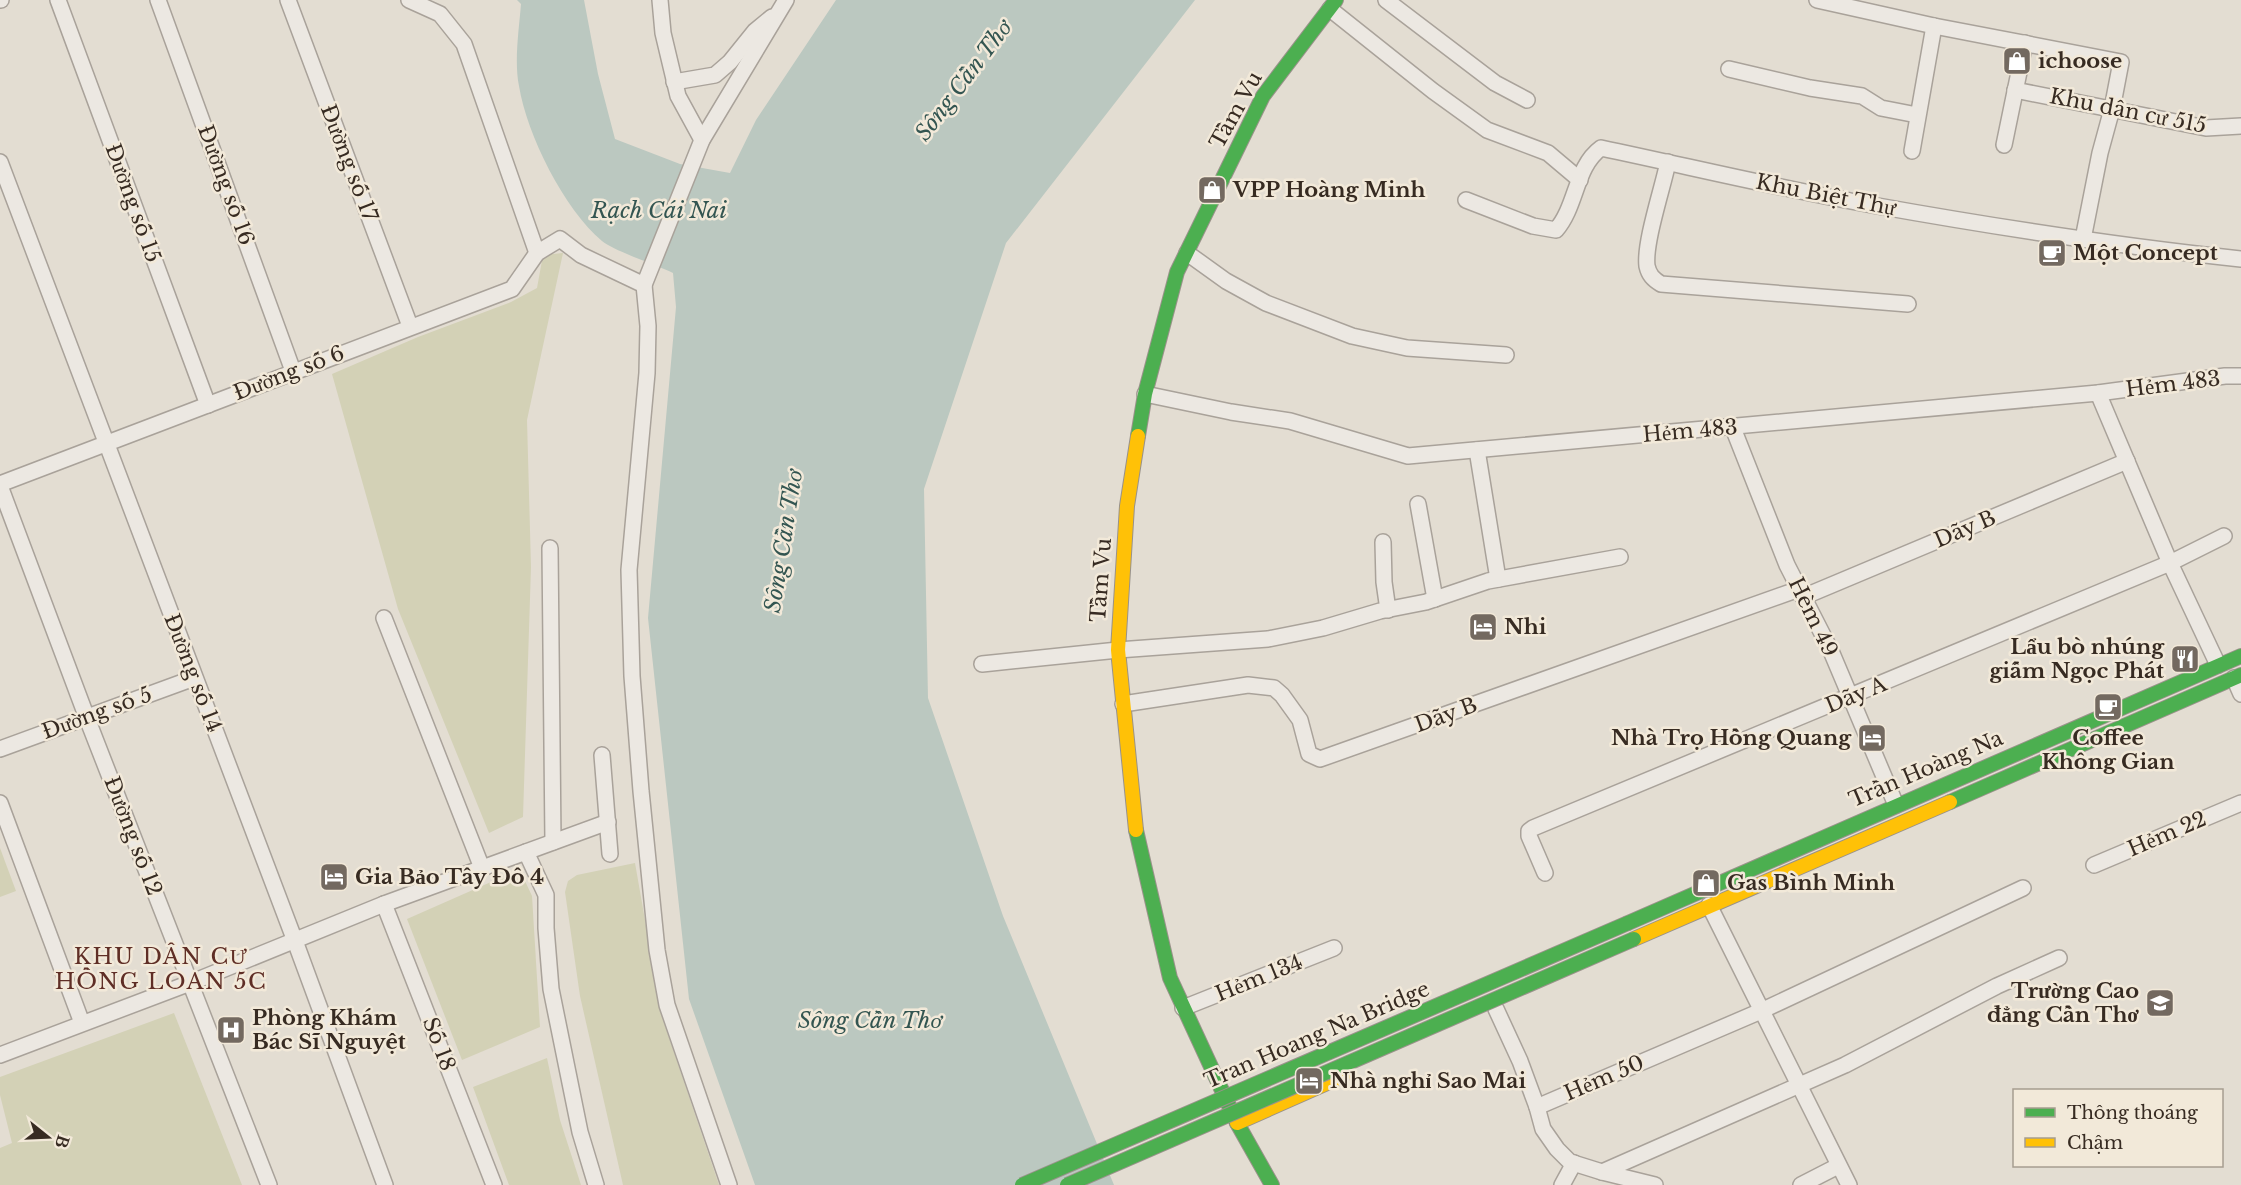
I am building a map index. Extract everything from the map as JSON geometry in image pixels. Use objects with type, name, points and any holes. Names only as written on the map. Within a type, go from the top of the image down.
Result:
[{"type":"main road","name":"Tầm Vu","points":[[1272,1185],[1237,1124],[1170,978],[1137,835],[1118,650],[1127,506],[1145,394],[1177,272],[1263,96],[1333,4]]},
{"type":"main road","name":"Trần Hoàng Na","points":[[1628,922],[2241,656]]},
{"type":"main road","name":"Trần Hoàng Na","points":[[1634,939],[1902,820],[2237,677]]},
{"type":"main road","points":[[1896,806],[1902,820]]},
{"type":"main road","points":[[1222,1092],[1624,914],[1645,915]]},
{"type":"main road","name":"Tran Hoang Na Bridge","points":[[1022,1185],[1628,922]]},
{"type":"main road","points":[[1237,1124],[1637,946],[1652,930]]},
{"type":"main road","name":"Tran Hoang Na Bridge","points":[[1067,1185],[1634,939]]},
{"type":"street","name":"Đường số 15","points":[[58,0],[208,405]]},
{"type":"street","name":"Đường số 16","points":[[158,0],[293,371]]},
{"type":"street","name":"Đường số 17","points":[[288,0],[410,326]]},
{"type":"street","points":[[409,0],[440,14],[464,44],[537,253]]},
{"type":"street","points":[[660,0],[663,33],[678,96],[702,140]]},
{"type":"street","points":[[1386,0],[1495,83],[1527,100]]},
{"type":"street","points":[[1817,0],[1934,26],[2121,62],[2083,239]]},
{"type":"street","points":[[1333,4],[1432,92],[1487,130],[1548,153],[1580,180]]},
{"type":"street","points":[[674,82],[715,75],[730,62],[755,31],[783,6]]},
{"type":"street","points":[[729,1185],[667,1005],[657,950],[632,676],[629,570],[648,326],[644,285],[702,140],[783,6]]},
{"type":"street","points":[[1912,151],[1934,26]]},
{"type":"street","points":[[2004,145],[2025,43]]},
{"type":"street","points":[[1730,69],[1810,88],[1862,96],[1881,108],[1917,115]]},
{"type":"street","name":"Khu dân cư 515","points":[[2015,90],[2206,128],[2241,126]]},
{"type":"street","name":"Khu Biệt Thự","points":[[1466,200],[1533,226],[1556,230],[1566,214],[1589,158],[1601,148],[1870,205],[2083,239],[2241,259]]},
{"type":"street","name":"Đường số 14","points":[[0,162],[385,1185]]},
{"type":"street","points":[[1668,162],[1647,253],[1652,279],[1661,284],[1908,304]]},
{"type":"street","name":"Đường số 6","points":[[0,485],[410,326],[512,289],[537,253],[560,238],[581,255],[644,285]]},
{"type":"street","points":[[1187,252],[1226,281],[1266,303],[1352,336],[1407,348],[1506,355]]},
{"type":"street","name":"Hẻm 483","points":[[1145,394],[1231,412],[1290,421],[1408,456],[2098,393],[2225,376],[2241,376]]},
{"type":"street","points":[[2098,393],[2170,564],[2218,665]]},
{"type":"street","name":"Hèm 49","points":[[1733,428],[1787,565],[1831,651],[1896,806]]},
{"type":"street","points":[[1477,450],[1498,579]]},
{"type":"street","name":"Dãy B","points":[[1123,704],[1248,685],[1274,688],[1282,695],[1299,720],[1309,754],[1320,759],[1801,593],[2127,461]]},
{"type":"street","name":"Đường số 12","points":[[0,485],[269,1185]]},
{"type":"street","points":[[1418,504],[1435,599]]},
{"type":"street","name":"Dãy A","points":[[1545,873],[1529,836],[1530,830],[1603,797],[1850,698],[2170,564],[2224,536]]},
{"type":"street","points":[[1383,542],[1384,582],[1388,610]]},
{"type":"street","points":[[550,548],[553,842]]},
{"type":"street","points":[[982,664],[1118,650],[1268,639],[1323,628],[1435,599],[1498,579],[1620,558]]},
{"type":"street","points":[[384,618],[482,868]]},
{"type":"street","points":[[2237,677],[2241,694]]},
{"type":"street","name":"Đường số 5","points":[[0,749],[195,678]]},
{"type":"street","points":[[602,755],[610,854]]},
{"type":"street","points":[[0,803],[82,1023]]},
{"type":"street","name":"Hẻm 22","points":[[2094,865],[2241,803]]},
{"type":"street","points":[[0,1055],[295,941],[384,904],[608,822]]},
{"type":"street","points":[[526,852],[546,895],[551,989],[580,1132],[596,1185]]},
{"type":"street","name":"Hẻm 50","points":[[1655,1185],[1574,1163],[1557,1149],[1543,1129],[1537,1107],[1761,1011],[2024,888]]},
{"type":"street","name":"Số 18","points":[[384,904],[494,1185]]},
{"type":"street","points":[[1709,905],[1849,1185]]},
{"type":"street","name":"Hẻm 134","points":[[1184,1008],[1334,948]]},
{"type":"street","points":[[1602,1172],[1845,1065],[1996,986],[2059,958]]},
{"type":"street","points":[[1496,1009],[1520,1061],[1537,1107]]},
{"type":"street","points":[[1562,1185],[1574,1163]]},
{"type":"street","points":[[1801,1185],[1838,1166]]},
{"type":"shaded area","points":[[563,253],[527,420],[531,567],[523,817],[489,833],[398,609],[332,374],[418,337],[511,302],[537,288],[543,255]]},
{"type":"shaded area","points":[[0,848],[16,891],[0,897]]},
{"type":"shaded area","points":[[635,863],[662,1017],[719,1185],[623,1185],[580,996],[565,892],[568,881],[577,875]]},
{"type":"shaded area","points":[[500,878],[516,878],[525,881],[532,896],[540,1027],[462,1060],[407,919]]},
{"type":"shaded area","points":[[174,1013],[242,1185],[0,1185],[0,1148],[12,1143],[0,1095],[0,1077]]},
{"type":"shaded area","points":[[547,1058],[560,1120],[581,1185],[509,1185],[473,1087]]},
{"type":"water","name":"Sông Cần Thơ","points":[[517,0],[584,0],[598,74],[615,139],[680,164],[730,173],[756,120],[836,0],[1195,0],[1006,243],[924,489],[928,698],[1003,916],[1114,1185],[755,1185],[689,999],[648,618],[676,307],[673,273],[602,241],[574,210],[549,170],[530,126],[519,86],[517,45],[521,4]]},
{"type":"traffic: fast","points":[[1138,436],[1145,394],[1177,272],[1263,96],[1336,0]]},
{"type":"traffic: fast","points":[[1628,923],[2241,656]]},
{"type":"traffic: fast","points":[[1950,802],[2241,675]]},
{"type":"traffic: fast","points":[[1136,830],[1170,978],[1237,1123],[1272,1185]]},
{"type":"traffic: fast","points":[[1022,1185],[1628,923]]},
{"type":"traffic: fast","points":[[1067,1185],[1634,939]]},
{"type":"traffic: slow","points":[[1136,830],[1118,650],[1127,506],[1138,436]]},
{"type":"traffic: slow","points":[[1634,939],[1950,802]]},
{"type":"traffic: slow","points":[[1237,1123],[1343,1076]]},
{"type":"place","name":"ichoose","points":[[2017,61]]},
{"type":"place","name":"VPP Hoàng Minh","points":[[1212,190]]},
{"type":"place","name":"Một Concept","points":[[2052,253]]},
{"type":"place","name":"Nhi","points":[[1483,627]]},
{"type":"place","name":"Lẩu bò nhúng giấm Ngọc Phát","points":[[2185,659]]},
{"type":"place","name":"Coffee Không Gian","points":[[2108,707]]},
{"type":"place","name":"Nhà Trọ Hồng Quang","points":[[1872,738]]},
{"type":"place","name":"Gia Bảo Tây Đô 4","points":[[334,877]]},
{"type":"place","name":"Gas Bình Minh","points":[[1706,883]]},
{"type":"place","name":"Trường Cao đẳng Cần Thơ","points":[[2160,1003]]},
{"type":"place","name":"Phòng Khám Bác Sĩ Nguyệt","points":[[231,1030]]},
{"type":"place","name":"Nhà nghỉ Sao Mai","points":[[1309,1081]]},
{"type":"district","name":"KHU DÂN CƯ HỒNG LOAN 5C","points":[[161,968]]},
{"type":"water label","name":"Rạch Cái Nai","points":[[659,210]]}]
